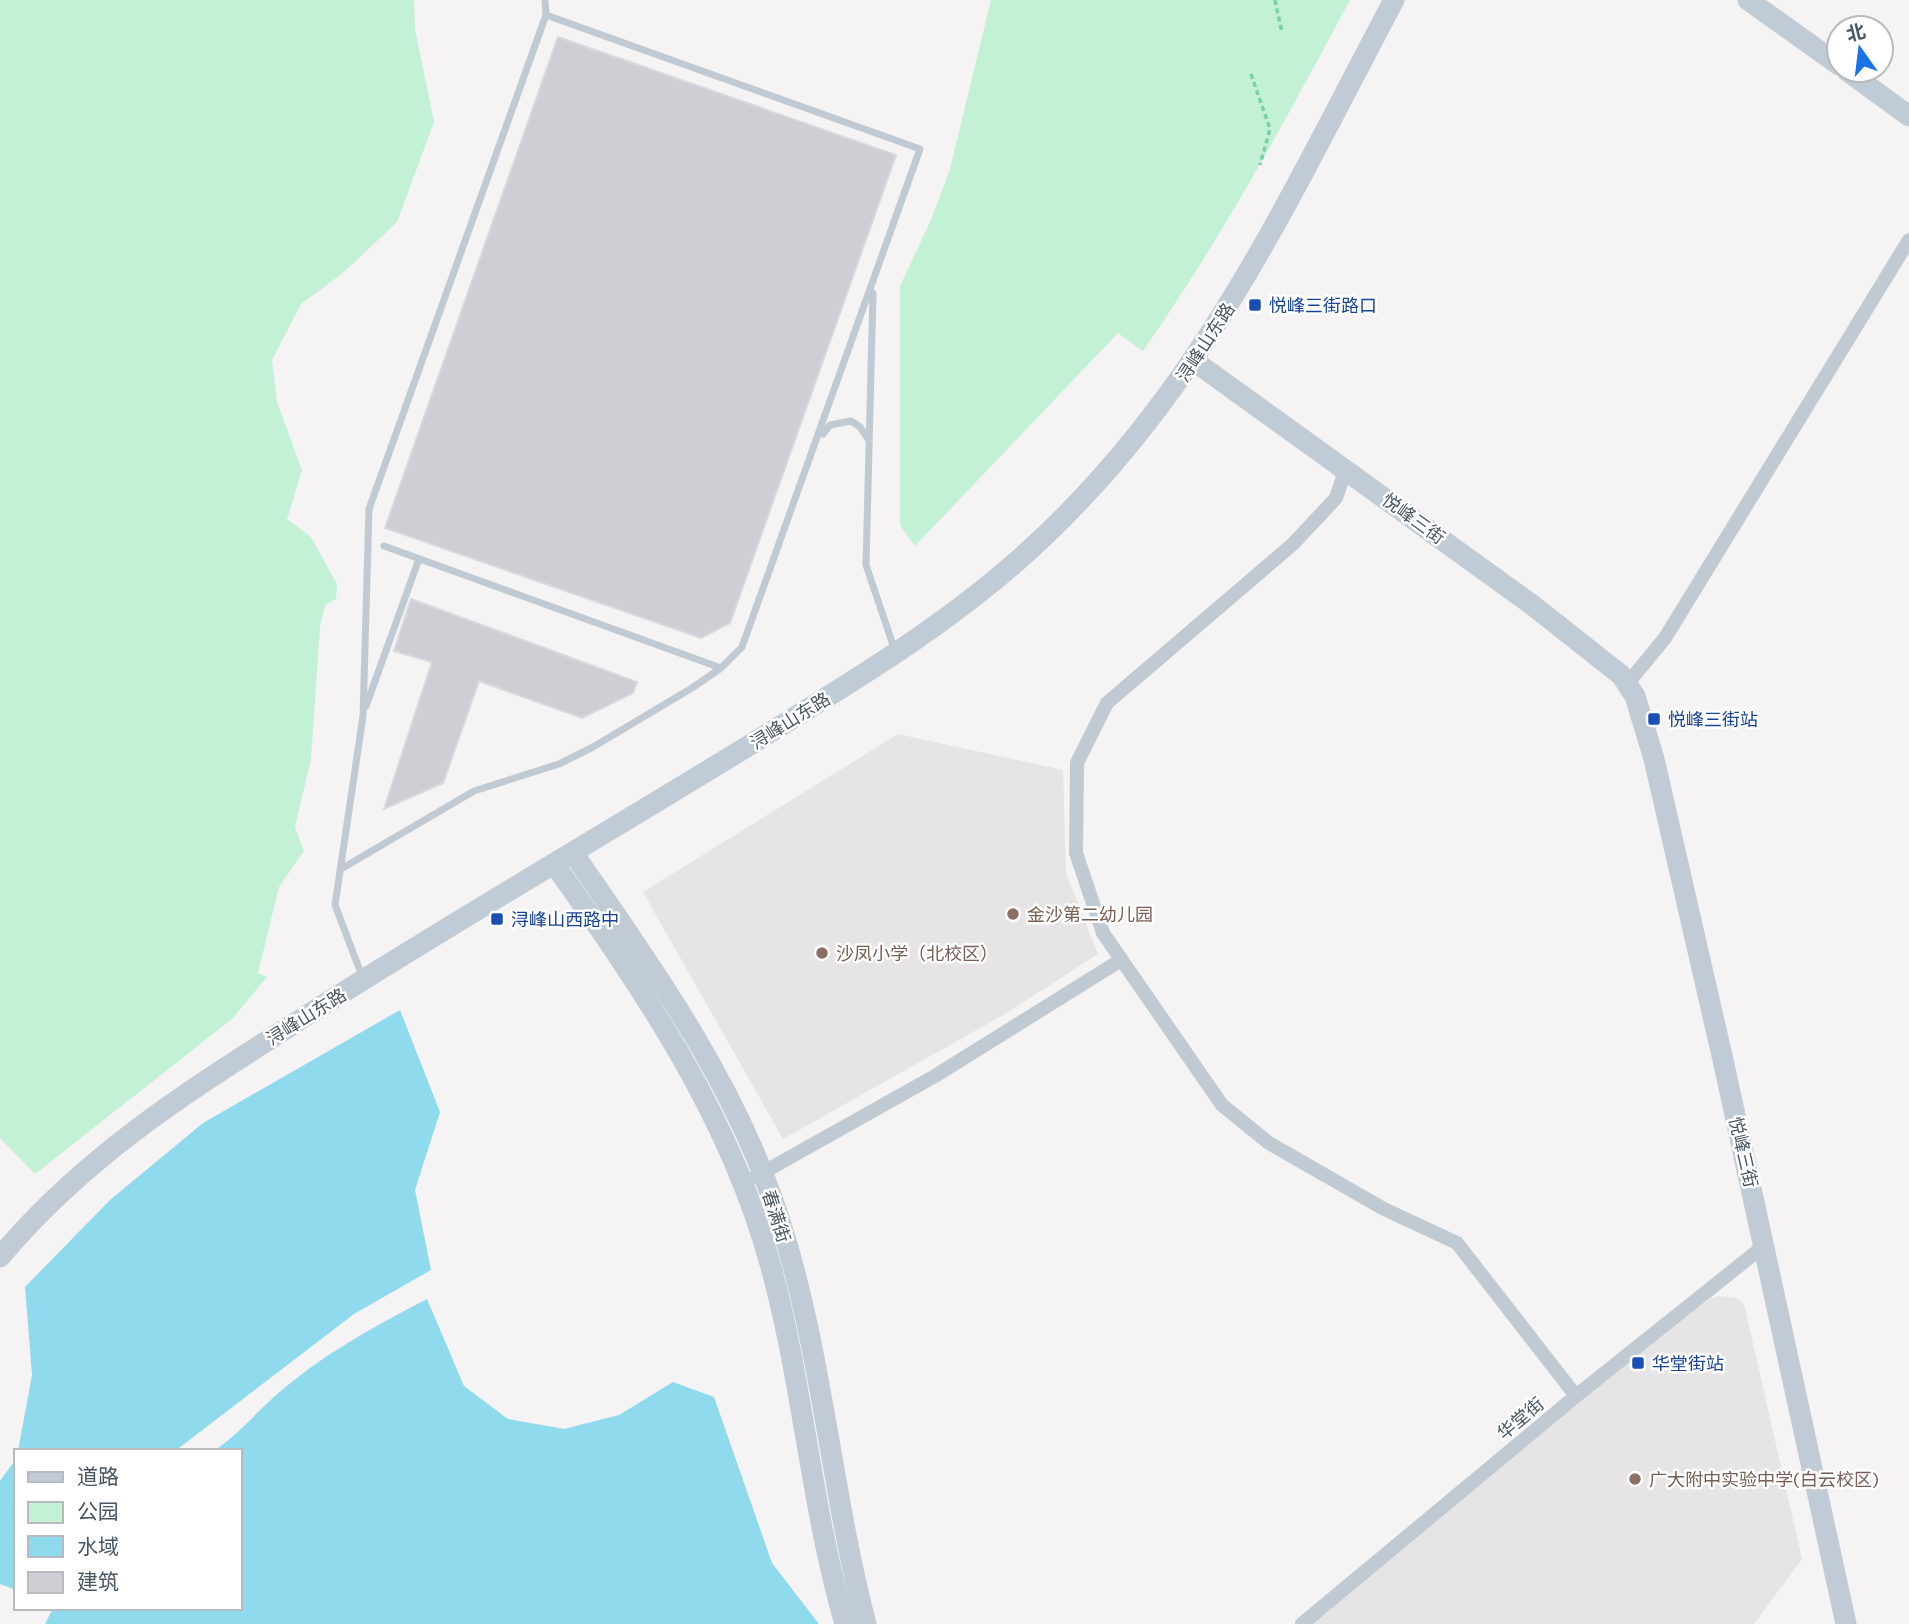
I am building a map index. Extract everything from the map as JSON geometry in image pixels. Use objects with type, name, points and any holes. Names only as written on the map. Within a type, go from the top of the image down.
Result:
[{"type":"street","name":"浔峰山东路","points":[[0,1257],[48,1204],[123,1137],[363,980],[896,653],[988,585],[1063,519],[1136,439],[1194,361],[1265,244],[1395,0]]},
{"type":"street","points":[[1748,0],[1825,55]]},
{"type":"street","points":[[1865,84],[1909,116]]},
{"type":"street","points":[[1628,683],[1665,638],[1909,240]]},
{"type":"street","name":"悦峰三街","points":[[1194,361],[1346,468],[1602,659],[1628,683],[1641,712],[1654,759],[1765,1245],[1846,1624]]},
{"type":"street","points":[[1346,468],[1336,498],[1293,544],[1107,703],[1077,763],[1076,853],[1103,933],[1222,1105],[1269,1143],[1384,1209],[1457,1243],[1576,1396]]},
{"type":"street","name":"春满街","points":[[573,853],[697,1039],[734,1107],[753,1177],[787,1331],[828,1556],[845,1624]]},
{"type":"street","name":"春满街","points":[[554,864],[626,966],[678,1049],[783,1232],[799,1295],[847,1546],[866,1624]]},
{"type":"street","points":[[753,1177],[935,1076],[1121,960]]},
{"type":"street","name":"华堂街","points":[[1301,1624],[1576,1396],[1765,1245]]},
{"type":"lane","points":[[363,980],[335,905],[363,716],[369,509],[546,15],[545,0]]},
{"type":"lane","points":[[341,870],[474,791],[559,764],[593,747],[721,668],[742,647],[819,440],[920,149],[546,15]]},
{"type":"lane","points":[[873,286],[866,565],[896,653]]},
{"type":"lane","points":[[819,440],[830,425],[851,421],[860,426],[869,441]]},
{"type":"lane","points":[[384,546],[721,668]]},
{"type":"lane","points":[[363,716],[419,559]]},
{"type":"path","points":[[1275,0],[1282,33]]},
{"type":"path","points":[[1251,74],[1270,129],[1260,165]]},
{"type":"shaded area","name":"沙凤小学（北校区）","points":[[898,734],[1063,770],[1066,873],[1098,954],[1005,1014],[783,1139],[643,892]]},
{"type":"shaded area","name":"广大附中实验中学(白云校区)","points":[[1711,1298],[1737,1298],[1744,1304],[1802,1559],[1754,1624],[1313,1624],[1583,1399]]},
{"type":"green space","points":[[0,0],[414,0],[415,29],[434,122],[397,222],[343,273],[301,304],[272,360],[277,402],[302,470],[287,519],[311,537],[337,584],[336,599],[325,605],[320,627],[311,759],[295,827],[304,851],[279,887],[258,973],[267,977],[232,1019],[35,1174],[0,1138]]},
{"type":"green space","points":[[991,0],[1350,0],[1226,222],[1143,351],[1118,333],[915,546],[900,525],[900,286],[931,220],[950,169]]},
{"type":"water","points":[[400,1010],[440,1112],[415,1190],[431,1270],[354,1314],[178,1449],[18,1449],[32,1375],[25,1287],[110,1200],[203,1123]]},
{"type":"water","points":[[427,1299],[464,1386],[508,1419],[564,1429],[619,1415],[673,1382],[714,1397],[772,1563],[819,1624],[45,1624],[52,1610],[242,1610],[242,1449],[217,1449],[310,1368]]},
{"type":"water","points":[[14,1462],[14,1589],[0,1584],[0,1481]]},
{"type":"building","points":[[558,37],[896,155],[730,623],[701,638],[385,528]]},
{"type":"building","points":[[411,599],[637,682],[633,693],[582,718],[479,681],[443,783],[384,809],[432,662],[394,651]]},
{"type":"place","name":"悦峰三街路口","points":[[1255,305]]},
{"type":"place","name":"悦峰三街站","points":[[1654,719]]},
{"type":"place","name":"金沙第二幼儿园","points":[[1013,914]]},
{"type":"place","name":"浔峰山西路中","points":[[497,919]]},
{"type":"place","name":"沙凤小学（北校区）","points":[[822,953]]},
{"type":"place","name":"华堂街站","points":[[1638,1363]]},
{"type":"place","name":"广大附中实验中学(白云校区)","points":[[1635,1479]]}]
